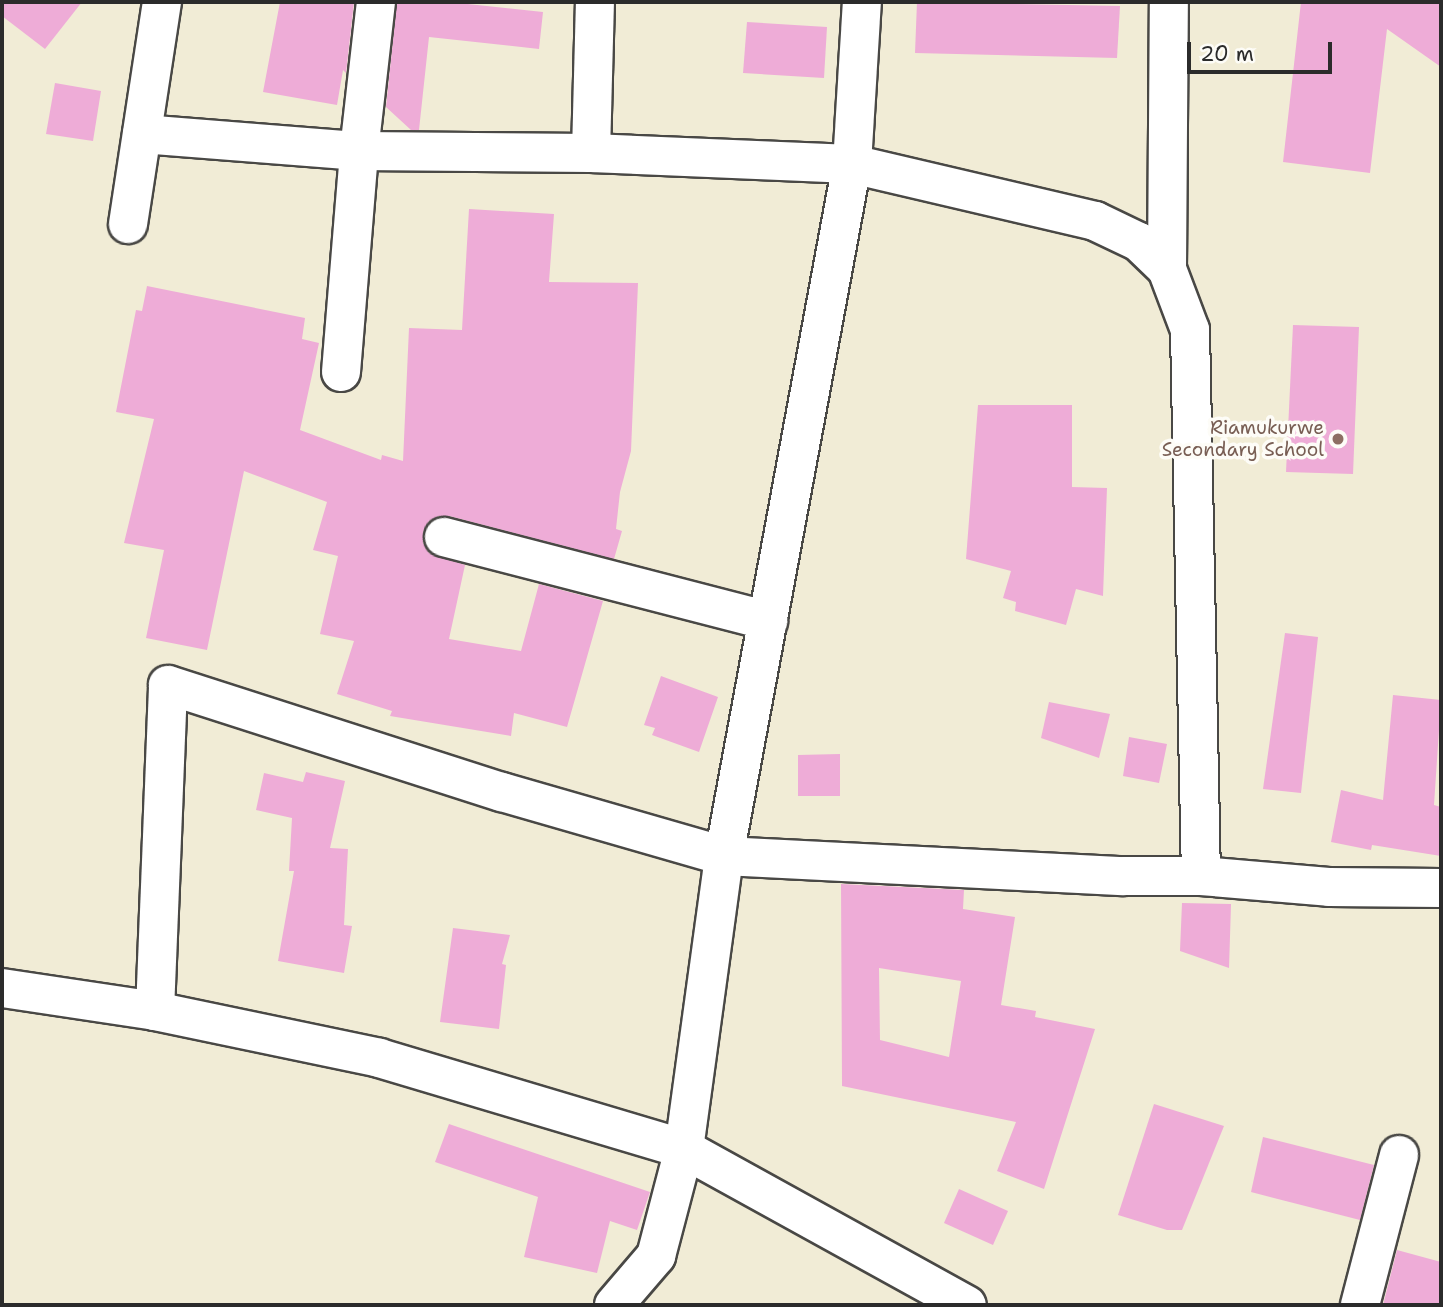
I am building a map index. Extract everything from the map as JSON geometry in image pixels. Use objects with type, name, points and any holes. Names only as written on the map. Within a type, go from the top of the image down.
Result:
[{"type":"street","points":[[128,224],[162,2]]},
{"type":"street","points":[[341,372],[359,151],[376,2]]},
{"type":"street","points":[[591,153],[595,2]]},
{"type":"street","points":[[614,1305],[656,1256],[684,1149],[723,856],[852,164],[862,2]]},
{"type":"street","points":[[1169,2],[1167,269],[1190,330],[1201,876]]},
{"type":"street","points":[[142,134],[359,151],[591,153],[852,164],[1095,221],[1139,242],[1167,269]]},
{"type":"street","points":[[444,537],[768,621]]},
{"type":"street","points":[[155,1011],[168,685],[502,792],[723,856],[1111,875],[1201,876],[1329,887],[1441,888]]},
{"type":"street","points":[[2,988],[155,1011],[379,1058],[684,1149],[967,1305]]},
{"type":"street","points":[[1360,1305],[1399,1155]]},
{"type":"building","points":[[2,2],[82,2],[45,49],[2,16]]},
{"type":"building","points":[[280,2],[354,2],[346,73],[343,70],[337,105],[263,92]]},
{"type":"building","points":[[397,2],[449,2],[543,12],[539,49],[429,37],[419,130],[411,130],[386,107]]},
{"type":"building","points":[[917,2],[1120,6],[1117,58],[915,53]]},
{"type":"building","points":[[1301,2],[1441,2],[1441,67],[1387,29],[1370,173],[1283,162]]},
{"type":"building","points":[[747,22],[827,27],[824,78],[743,73]]},
{"type":"building","points":[[55,83],[101,91],[93,141],[46,134]]},
{"type":"building","points":[[469,209],[554,214],[549,282],[638,283],[631,451],[620,492],[616,529],[622,531],[614,559],[449,516],[439,516],[429,521],[423,532],[423,543],[429,553],[465,565],[449,639],[521,651],[539,584],[603,601],[567,727],[514,713],[511,736],[390,716],[392,711],[337,694],[354,641],[320,634],[338,556],[313,550],[327,502],[244,471],[207,650],[146,638],[164,550],[124,543],[154,419],[116,412],[136,310],[142,311],[147,286],[305,318],[302,339],[319,343],[300,430],[381,460],[382,455],[403,461],[409,328],[462,330]]},
{"type":"building","points":[[1293,325],[1359,327],[1353,474],[1286,472]]},
{"type":"building","points":[[978,405],[1072,405],[1072,487],[1107,488],[1103,596],[1076,589],[1066,625],[1015,611],[1016,602],[1003,598],[1011,571],[966,559]]},
{"type":"building","points":[[1285,633],[1318,637],[1301,793],[1263,789]]},
{"type":"building","points":[[661,676],[718,697],[699,752],[652,735],[655,728],[644,725]]},
{"type":"building","points":[[1393,695],[1441,700],[1434,805],[1441,807],[1441,856],[1372,845],[1371,850],[1331,842],[1341,790],[1383,800]]},
{"type":"building","points":[[1049,702],[1110,714],[1099,758],[1041,738]]},
{"type":"building","points":[[1129,737],[1167,744],[1159,783],[1123,776]]},
{"type":"building","points":[[840,754],[840,796],[798,796],[798,755]]},
{"type":"building","points":[[306,772],[345,781],[330,848],[348,849],[344,925],[352,926],[344,973],[278,961],[294,871],[289,871],[292,818],[256,810],[264,773],[303,782]]},
{"type":"building","points":[[841,884],[964,890],[963,909],[1015,917],[1001,1005],[1036,1011],[1035,1017],[1095,1029],[1044,1189],[997,1171],[1016,1122],[842,1086]],"holes":[[[879,968],[961,981],[949,1057],[880,1040]]]},
{"type":"building","points":[[1182,903],[1231,904],[1229,968],[1180,951]]},
{"type":"building","points":[[453,928],[510,935],[502,964],[506,965],[499,1029],[440,1022]]},
{"type":"building","points":[[1154,1104],[1224,1126],[1182,1230],[1167,1230],[1118,1215]]},
{"type":"building","points":[[449,1124],[650,1192],[637,1230],[610,1221],[597,1273],[524,1257],[538,1197],[435,1162]]},
{"type":"building","points":[[1263,1137],[1374,1165],[1360,1220],[1251,1192]]},
{"type":"building","points":[[959,1189],[1008,1211],[993,1245],[944,1223]]},
{"type":"building","points":[[1397,1250],[1441,1262],[1441,1305],[1383,1305]]},
{"type":"place","name":"Riamukurwe Secondary School","points":[[1338,439]]}]
